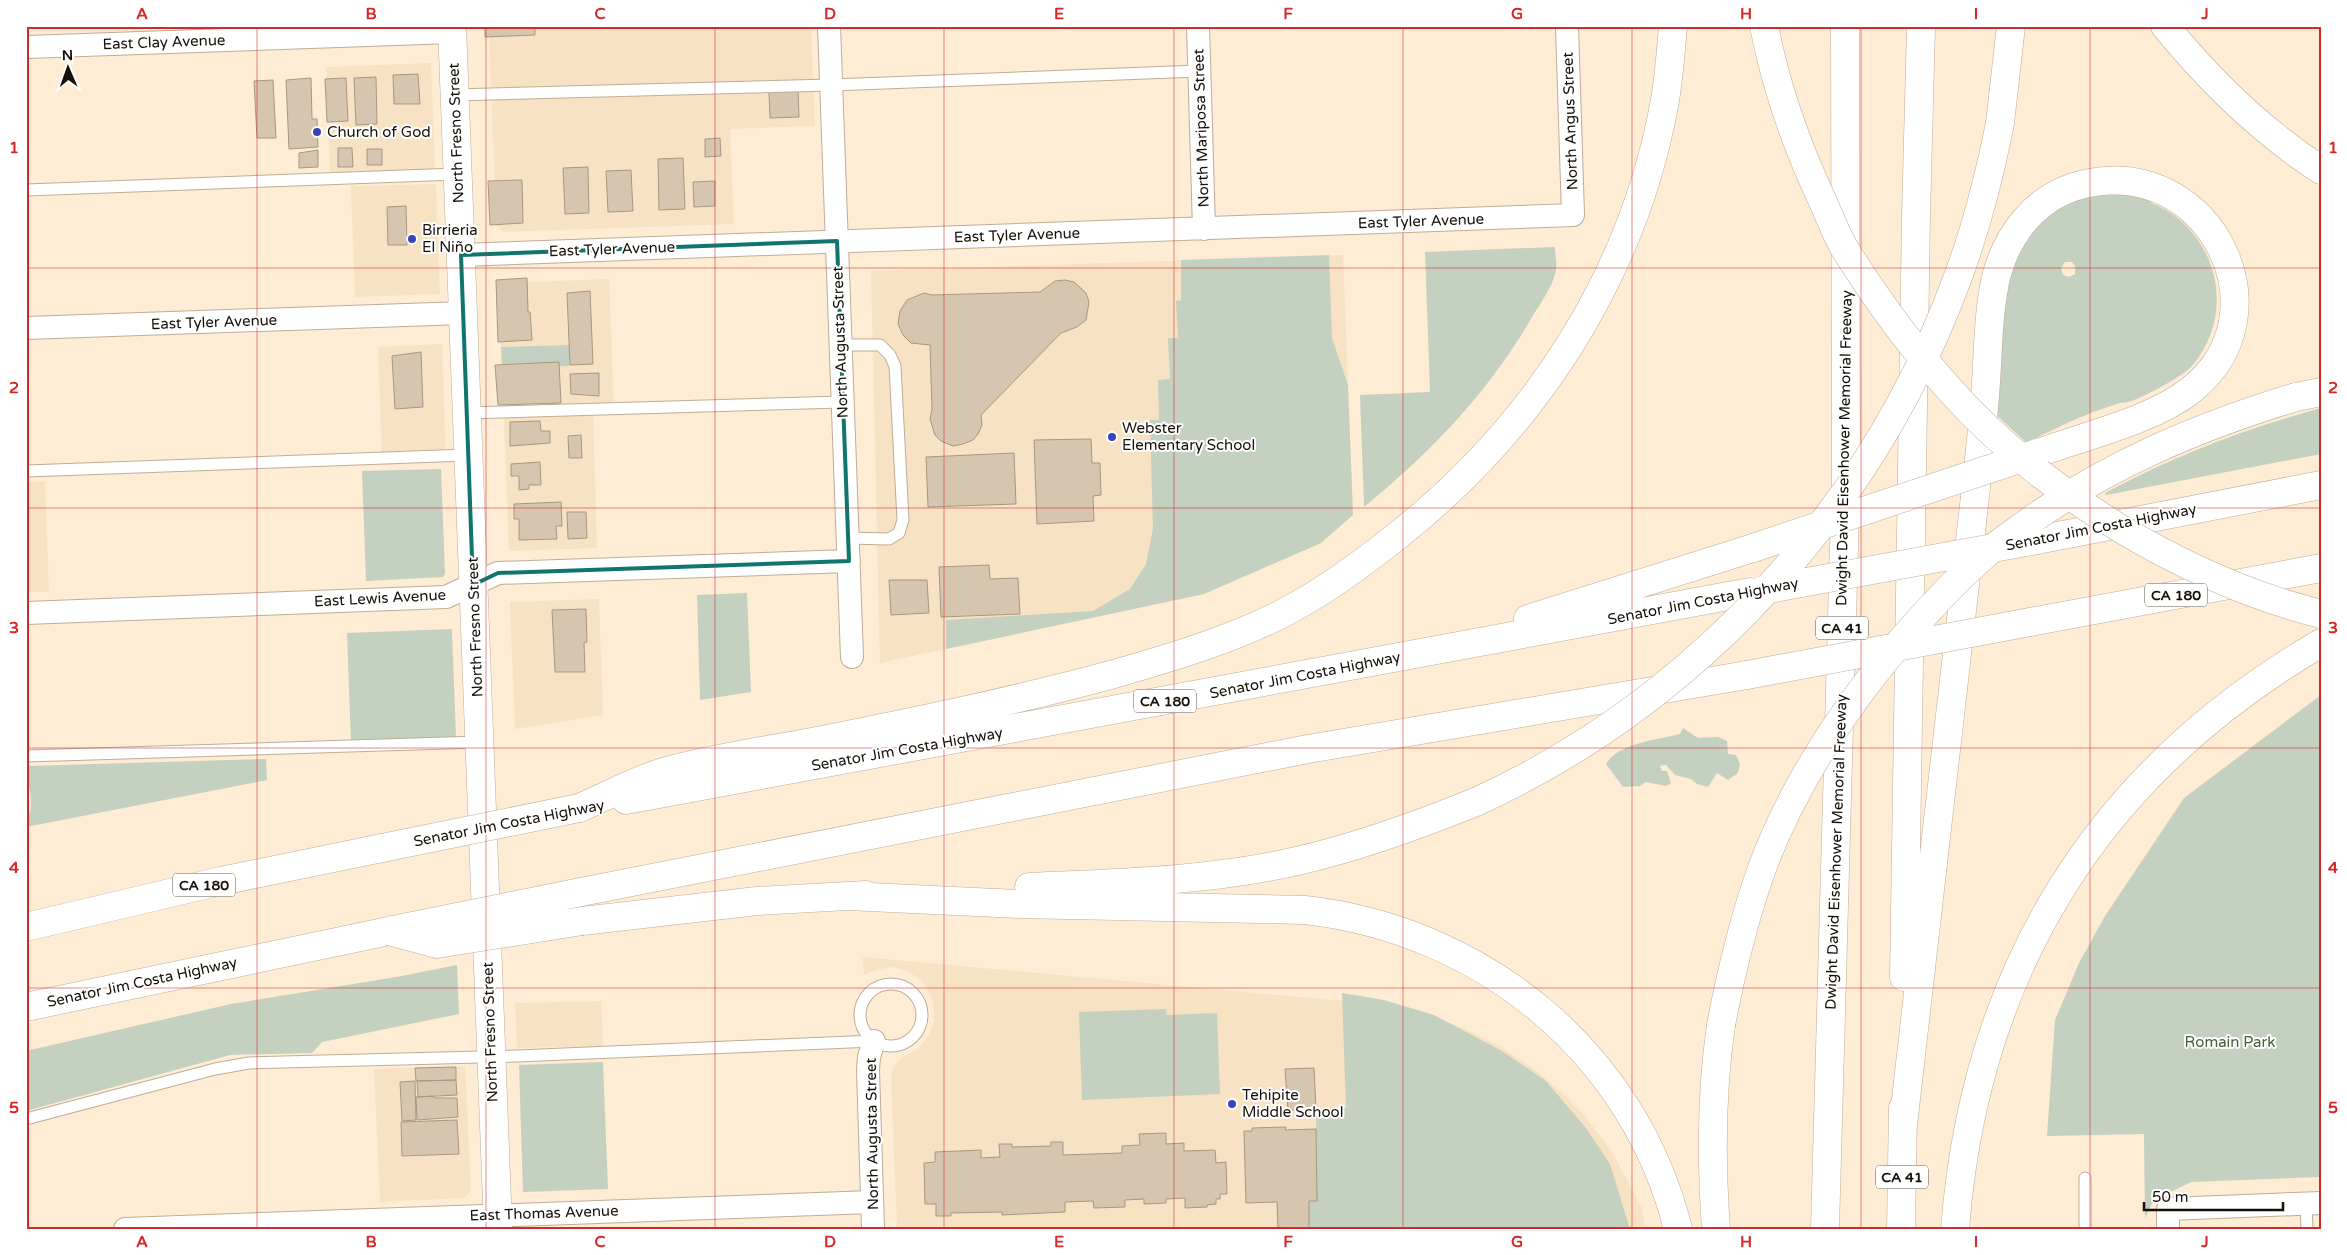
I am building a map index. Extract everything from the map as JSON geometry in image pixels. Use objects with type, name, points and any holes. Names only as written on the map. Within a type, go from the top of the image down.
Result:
[{"type":"main road","points":[[579,808],[665,771],[890,726],[1112,674],[1174,656],[1237,634],[1285,612],[1334,584],[1430,510],[1477,466],[1535,398],[1581,327],[1608,278],[1634,213],[1647,171],[1665,100],[1673,26]]},
{"type":"main road","points":[[1764,26],[1770,55],[1789,122],[1812,179],[1845,249],[1889,314],[1952,393],[1989,429],[2035,469],[2119,528],[2159,550],[2228,583],[2321,614]]},
{"type":"main road","name":"Dwight David Eisenhower Memorial Freeway","points":[[1825,1229],[1846,475],[1845,26]]},
{"type":"main road","name":"CA 41","points":[[1901,1229],[1915,235],[1921,26]]},
{"type":"main road","points":[[389,931],[437,944],[582,921],[757,901],[1122,883],[1223,874],[1332,852],[1375,840],[1478,801],[1558,759],[1667,683],[1697,658],[1776,581],[1827,520],[1889,426],[1932,341],[1960,273],[1971,238],[2000,123],[2011,26]]},
{"type":"main road","points":[[2165,26],[2193,59],[2245,111],[2321,170]]},
{"type":"main road","name":"North Fresno Street","points":[[452,29],[497,1222]]},
{"type":"main road","points":[[1418,654],[1753,548],[2041,452],[2152,413],[2172,404],[2204,378],[2223,350],[2229,335],[2234,301],[2229,267],[2214,234],[2203,219],[2187,204],[2170,193],[2150,185],[2130,180],[2106,180],[2084,183],[2062,191],[2043,202],[2027,217],[2006,248],[1998,268],[1992,295],[1982,434],[1903,1125]]},
{"type":"main road","points":[[1716,1229],[1713,1188],[1713,1105],[1721,1024],[1744,926],[1762,870],[1786,814],[1814,761],[1846,712],[1903,637],[1981,557],[2042,512],[2099,477],[2164,444],[2220,421],[2308,395]]},
{"type":"main road","name":"Senator Jim Costa Highway","points":[[26,926],[221,881],[579,808],[2037,540],[2321,485]]},
{"type":"main road","name":"Senator Jim Costa Highway","points":[[26,1007],[581,892],[1308,749],[1748,675],[2321,568]]},
{"type":"main road","points":[[1955,1229],[1959,1178],[1971,1110],[1985,1057],[2004,999],[2019,964],[2058,892],[2099,832],[2130,795],[2188,736],[2252,686],[2321,642]]},
{"type":"main road","points":[[848,896],[1020,904],[1305,910],[1337,914],[1367,921],[1426,942],[1474,964],[1526,997],[1588,1055],[1615,1089],[1637,1122],[1667,1192],[1678,1229]]},
{"type":"street","name":"North Augusta Street","points":[[829,26],[852,657]]},
{"type":"street","name":"North Mariposa Street","points":[[1198,26],[1204,229]]},
{"type":"street","name":"North Angus Street","points":[[1567,26],[1573,215]]},
{"type":"street","name":"East Clay Avenue","points":[[26,47],[452,29]]},
{"type":"street","name":"East Tyler Avenue","points":[[460,255],[1573,215]]},
{"type":"street","name":"East Tyler Avenue","points":[[26,328],[463,313]]},
{"type":"street","name":"East Lewis Avenue","points":[[26,613],[446,598],[498,572],[849,561]]},
{"type":"street","name":"North Augusta Street","points":[[873,1229],[868,1057],[874,1041]]},
{"type":"street","name":"East Thomas Avenue","points":[[125,1229],[497,1222],[872,1202]]},
{"type":"street","points":[[2168,1219],[2313,1203]]},
{"type":"lane","points":[[454,95],[831,85],[1199,71]]},
{"type":"lane","points":[[26,190],[458,174]]},
{"type":"lane","points":[[840,345],[880,346],[890,355],[895,366],[903,520],[899,533],[889,539],[848,538]]},
{"type":"lane","points":[[466,412],[842,402]]},
{"type":"lane","points":[[26,471],[468,455]]},
{"type":"lane","points":[[26,756],[479,742]]},
{"type":"lane","name":"North Augusta Street","points":[[893,984],[903,986],[912,991],[919,999],[922,1009],[922,1020],[913,1038],[894,1046],[874,1041],[866,1034],[861,1020],[862,1005],[866,996],[874,988],[893,984]]},
{"type":"lane","points":[[26,1119],[215,1069],[249,1063],[491,1056],[874,1041]]},
{"type":"lane","points":[[2085,1178],[2085,1229]]},
{"type":"lane","points":[[2307,1229],[2313,1203]]},
{"type":"highlighted area","points":[[837,241],[849,561],[498,573],[473,585],[461,255]]},
{"type":"shaded area","points":[[489,26],[811,26],[815,126],[730,129],[734,224],[504,232],[496,225]]},
{"type":"shaded area","points":[[431,63],[435,170],[330,174],[326,67]]},
{"type":"shaded area","points":[[436,184],[440,294],[355,297],[351,186]]},
{"type":"shaded area","name":"Webster Elementary School","points":[[1343,255],[1353,515],[1321,543],[1204,594],[880,663],[871,271]]},
{"type":"shaded area","points":[[609,279],[614,413],[593,414],[597,548],[509,551],[502,368],[569,366],[569,345],[501,347],[498,283]]},
{"type":"shaded area","points":[[442,344],[446,455],[382,457],[378,347]]},
{"type":"shaded area","points":[[45,481],[49,592],[26,592],[26,482]]},
{"type":"shaded area","points":[[599,599],[603,715],[515,729],[510,602]]},
{"type":"shaded area","name":"Tehipite Middle School","points":[[863,957],[1365,1003],[1429,1016],[1463,1028],[1499,1046],[1533,1068],[1560,1091],[1586,1117],[1612,1152],[1642,1208],[1645,1229],[897,1229],[891,1076],[894,1066],[901,1058],[918,1049],[928,1037],[934,1021],[933,1002],[925,985],[917,977],[904,970],[891,967],[864,975]]},
{"type":"shaded area","points":[[601,1001],[603,1046],[517,1048],[515,1003]]},
{"type":"shaded area","points":[[465,1066],[471,1191],[464,1198],[380,1202],[374,1069]]},
{"type":"green space","points":[[2122,194],[2141,198],[2177,218],[2195,235],[2207,255],[2214,277],[2217,301],[2214,324],[2205,346],[2191,367],[2180,376],[2142,397],[2083,416],[2027,443],[1995,414],[2002,319],[2012,271],[2021,250],[2032,232],[2044,219],[2066,205],[2090,195]],"holes":[[[2065,262],[2072,262],[2075,266],[2075,274],[2069,277],[2063,275],[2061,268]]]},
{"type":"green space","points":[[1555,247],[1556,268],[1551,285],[1497,371],[1457,420],[1435,443],[1364,507],[1360,395],[1430,392],[1425,252]]},
{"type":"green space","points":[[1329,255],[1332,338],[1348,385],[1353,515],[1321,543],[1204,594],[946,649],[946,620],[1093,611],[1130,589],[1146,564],[1153,528],[1150,420],[1159,420],[1158,380],[1170,379],[1168,338],[1178,338],[1176,301],[1181,300],[1181,260]]},
{"type":"green space","points":[[569,345],[569,366],[502,368],[501,347]]},
{"type":"green space","points":[[2321,408],[2321,454],[2106,495],[2105,493],[2157,467],[2210,444]]},
{"type":"green space","points":[[441,469],[445,573],[443,577],[366,581],[362,471]]},
{"type":"green space","points":[[747,593],[751,692],[700,700],[697,595]]},
{"type":"green space","points":[[452,629],[456,739],[351,743],[347,633]]},
{"type":"green space","name":"Romain Park","points":[[2321,695],[2321,1177],[2191,1182],[2154,1200],[2145,1218],[2144,1134],[2047,1136],[2055,1020],[2079,963],[2105,916],[2184,798]]},
{"type":"green space","points":[[1683,728],[1698,738],[1718,737],[1727,741],[1728,754],[1736,755],[1740,764],[1738,773],[1728,780],[1717,773],[1708,787],[1697,784],[1691,779],[1675,775],[1666,765],[1660,766],[1662,771],[1667,771],[1671,783],[1666,786],[1646,782],[1640,786],[1623,787],[1606,764],[1619,751],[1639,743],[1680,734]]},
{"type":"green space","points":[[266,759],[267,780],[26,827],[31,800],[26,766]]},
{"type":"green space","points":[[457,965],[459,1014],[322,1042],[312,1053],[230,1055],[26,1111],[26,1051],[231,1004]]},
{"type":"green space","points":[[1342,993],[1384,1000],[1434,1015],[1502,1051],[1546,1081],[1586,1128],[1610,1164],[1630,1229],[1309,1229],[1309,1201],[1317,1201],[1316,1109],[1346,1108]]},
{"type":"green space","points":[[1166,1009],[1167,1015],[1217,1013],[1220,1094],[1082,1100],[1079,1012]]},
{"type":"green space","points":[[603,1062],[608,1189],[523,1192],[519,1065]]},
{"type":"building","points":[[485,26],[535,26],[535,35],[485,37]]},
{"type":"building","points":[[418,74],[420,104],[394,104],[393,75]]},
{"type":"building","points":[[376,77],[377,124],[356,125],[354,78]]},
{"type":"building","points":[[311,78],[312,119],[317,119],[318,147],[289,149],[286,80]]},
{"type":"building","points":[[346,78],[348,121],[327,122],[325,79]]},
{"type":"building","points":[[273,80],[276,138],[257,138],[254,81]]},
{"type":"building","points":[[798,91],[799,117],[770,118],[769,92]]},
{"type":"building","points":[[720,138],[721,156],[705,157],[705,139]]},
{"type":"building","points":[[338,148],[352,148],[353,167],[338,167]]},
{"type":"building","points":[[367,149],[382,149],[382,165],[367,165]]},
{"type":"building","points":[[318,150],[318,167],[299,168],[299,153]]},
{"type":"building","points":[[683,158],[685,209],[659,210],[658,159]]},
{"type":"building","points":[[588,167],[589,213],[565,214],[563,168]]},
{"type":"building","points":[[631,170],[633,211],[608,212],[606,171]]},
{"type":"building","points":[[522,180],[523,223],[490,225],[488,181]]},
{"type":"building","points":[[715,181],[715,206],[694,207],[693,182]]},
{"type":"building","points":[[406,206],[407,245],[388,245],[387,207]]},
{"type":"building","points":[[527,278],[528,312],[530,312],[532,340],[498,342],[496,280]]},
{"type":"building","points":[[1065,280],[1074,282],[1086,293],[1089,302],[1086,320],[1077,327],[1061,333],[981,415],[982,425],[973,440],[953,446],[941,441],[935,435],[930,419],[932,409],[930,345],[911,343],[903,335],[898,324],[900,311],[907,300],[924,293],[932,295],[1040,292],[1055,281]]},
{"type":"building","points":[[590,291],[593,364],[570,365],[567,293]]},
{"type":"building","points":[[421,352],[423,407],[395,409],[392,356]]},
{"type":"building","points":[[559,362],[561,403],[498,405],[495,365]]},
{"type":"building","points":[[599,373],[599,396],[571,394],[570,374]]},
{"type":"building","points":[[540,421],[541,431],[550,431],[550,443],[510,446],[510,422]]},
{"type":"building","points":[[581,435],[582,458],[569,458],[568,436]]},
{"type":"building","points":[[1091,439],[1092,463],[1100,463],[1101,495],[1093,496],[1094,521],[1037,524],[1034,440]]},
{"type":"building","points":[[1014,453],[1016,504],[928,507],[926,457]]},
{"type":"building","points":[[540,462],[541,485],[529,485],[529,489],[519,490],[519,476],[511,476],[511,464]]},
{"type":"building","points":[[561,502],[562,526],[556,526],[557,539],[519,540],[519,519],[514,519],[514,504]]},
{"type":"building","points":[[567,512],[586,512],[587,538],[568,539]]},
{"type":"building","points":[[989,565],[990,579],[1018,578],[1020,614],[941,617],[939,567]]},
{"type":"building","points":[[889,580],[927,580],[929,613],[891,615]]},
{"type":"building","points":[[586,609],[587,642],[584,643],[585,672],[555,672],[552,610]]},
{"type":"building","points":[[456,1067],[456,1080],[416,1081],[415,1068]]},
{"type":"building","points":[[1314,1068],[1316,1109],[1288,1110],[1285,1069]]},
{"type":"building","points":[[456,1080],[457,1095],[418,1097],[417,1081]]},
{"type":"building","points":[[415,1081],[416,1120],[402,1121],[400,1082]]},
{"type":"building","points":[[433,1096],[434,1098],[457,1098],[458,1117],[417,1120],[416,1097]]},
{"type":"building","points":[[457,1120],[459,1154],[402,1156],[401,1122]]},
{"type":"building","points":[[1286,1127],[1285,1130],[1316,1129],[1317,1201],[1309,1201],[1309,1229],[1278,1229],[1277,1202],[1246,1203],[1244,1131],[1252,1131],[1252,1128]]},
{"type":"building","points":[[1166,1133],[1166,1144],[1184,1143],[1184,1151],[1215,1150],[1216,1163],[1226,1162],[1227,1194],[1220,1194],[1220,1199],[1216,1199],[1216,1204],[1207,1205],[1207,1207],[1185,1208],[1185,1198],[1166,1199],[1166,1203],[1144,1204],[1144,1199],[1125,1200],[1125,1207],[1094,1208],[1093,1201],[1065,1202],[1065,1212],[1002,1215],[1002,1212],[951,1213],[951,1216],[936,1216],[936,1204],[925,1204],[924,1163],[935,1162],[935,1152],[981,1150],[981,1158],[1000,1157],[999,1144],[1012,1144],[1012,1147],[1051,1146],[1051,1142],[1063,1142],[1063,1155],[1122,1153],[1122,1146],[1140,1145],[1139,1134]]},
{"type":"place","name":"Church of God","points":[[317,132]]},
{"type":"place","name":"Birrieria El Niño","points":[[412,239]]},
{"type":"place","name":"Webster Elementary School","points":[[1112,437]]},
{"type":"place","name":"Tehipite Middle School","points":[[1232,1104]]}]
